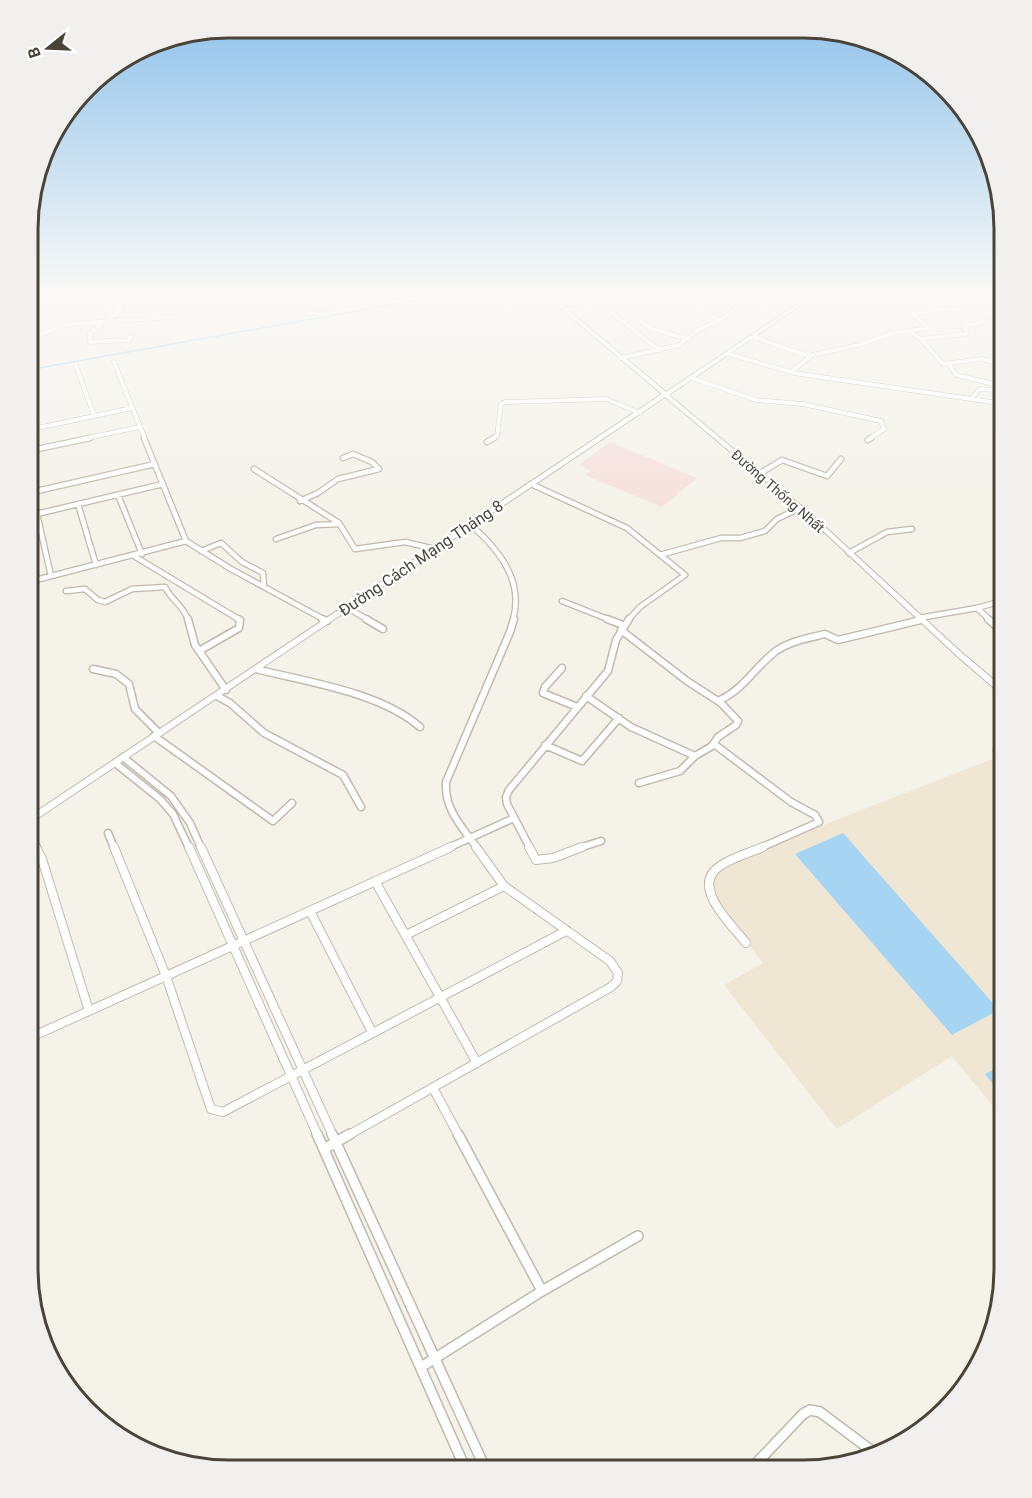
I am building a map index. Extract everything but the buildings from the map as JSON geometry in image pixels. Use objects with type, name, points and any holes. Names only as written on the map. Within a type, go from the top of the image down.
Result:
[{"type":"street","points":[[115,365],[186,541],[327,621]]},
{"type":"street","name":"Đường Thống Nhất","points":[[629,365],[800,508],[920,619],[994,683]]},
{"type":"street","name":"Đường Cách Mạng Tháng 8","points":[[38,814],[712,365]]},
{"type":"street","points":[[767,365],[791,372],[994,402]]},
{"type":"street","points":[[791,372],[799,365]]},
{"type":"street","points":[[950,365],[956,375],[994,384]]},
{"type":"street","points":[[76,366],[94,415]]},
{"type":"street","points":[[692,378],[756,400],[803,404],[881,421],[884,429],[868,440]]},
{"type":"street","points":[[972,398],[980,389],[994,390]]},
{"type":"street","points":[[487,442],[497,436],[501,404],[505,402],[606,399],[640,412]]},
{"type":"street","points":[[38,428],[132,408]]},
{"type":"street","points":[[38,449],[139,427]]},
{"type":"street","points":[[300,501],[318,493],[338,479],[379,469],[372,462],[353,454],[343,458]]},
{"type":"street","points":[[759,474],[782,460],[827,476],[840,459]]},
{"type":"street","points":[[38,491],[155,464]]},
{"type":"street","points":[[254,469],[300,501],[340,524],[355,549],[409,541],[422,542],[435,549]]},
{"type":"street","points":[[38,514],[164,484]]},
{"type":"street","points":[[531,484],[627,528],[684,573],[685,577],[640,607],[622,627],[608,671],[545,745],[509,790],[506,797],[507,804],[536,860],[576,851],[584,845],[601,841]]},
{"type":"street","points":[[118,495],[141,554]]},
{"type":"street","points":[[78,504],[96,565]]},
{"type":"street","points":[[660,555],[721,538],[740,538],[761,532],[777,519],[800,508]]},
{"type":"street","points":[[38,518],[51,576]]},
{"type":"street","points":[[276,539],[316,525],[340,524]]},
{"type":"street","points":[[324,1149],[611,987],[618,973],[610,961],[504,886],[468,839],[448,807],[445,793],[447,782],[510,632],[516,610],[510,570],[497,549],[471,525]]},
{"type":"street","points":[[849,553],[887,532],[912,529]]},
{"type":"street","points":[[38,579],[186,541]]},
{"type":"street","points":[[201,551],[221,543],[242,562],[264,573],[264,587]]},
{"type":"street","points":[[134,556],[240,620],[239,628],[199,651]]},
{"type":"street","points":[[66,591],[85,589],[98,600],[105,602],[132,589],[164,586],[170,598],[182,608],[190,621],[193,641],[226,690]]},
{"type":"street","points":[[562,601],[622,627],[687,680],[720,700],[738,722],[718,737],[714,744],[674,774],[639,783]]},
{"type":"street","points":[[720,700],[732,695],[758,666],[780,648],[825,634],[838,640],[994,604]]},
{"type":"street","points":[[348,608],[383,629]]},
{"type":"street","points":[[977,609],[994,624]]},
{"type":"street","points":[[562,668],[545,687],[543,693],[577,707]]},
{"type":"street","points":[[93,669],[116,674],[129,684],[135,709],[157,734],[273,821],[292,803]]},
{"type":"street","points":[[255,669],[364,699],[413,719],[420,727]]},
{"type":"street","points":[[217,696],[230,703],[264,733],[343,775],[362,807]]},
{"type":"street","points":[[586,696],[631,727],[695,756]]},
{"type":"street","points":[[545,745],[582,761],[619,718]]},
{"type":"street","points":[[714,744],[791,802],[815,815],[819,822],[721,865],[712,872],[708,882],[712,896],[746,943]]},
{"type":"street","points":[[123,757],[179,805],[245,940],[479,1460]]},
{"type":"street","points":[[115,763],[160,799],[173,814],[234,945],[462,1460]]},
{"type":"street","points":[[38,1034],[514,818]]},
{"type":"street","points":[[108,833],[166,976],[212,1109],[223,1112],[566,931]]},
{"type":"street","points":[[38,851],[89,1011]]},
{"type":"street","points":[[375,881],[477,1063]]},
{"type":"street","points":[[406,935],[504,886]]},
{"type":"street","points":[[212,896],[222,891]]},
{"type":"street","points":[[310,911],[372,1032]]},
{"type":"street","points":[[433,1088],[542,1291]]},
{"type":"street","points":[[421,1367],[542,1291],[638,1236]]},
{"type":"street","points":[[760,1460],[803,1414],[810,1410],[820,1412],[869,1449]]},
{"type":"shaded area","points":[[610,442],[697,478],[662,507],[585,475],[591,471],[579,465]]},
{"type":"shaded area","points":[[994,758],[994,1108],[952,1056],[837,1129],[724,985],[763,963],[714,897],[712,878],[720,869],[836,820]]},
{"type":"water","points":[[843,833],[994,1004],[994,1013],[952,1035],[795,854]]},
{"type":"water","points":[[994,1070],[994,1085],[985,1074]]},
{"type":"waterway","points":[[38,368],[56,365]]}]
